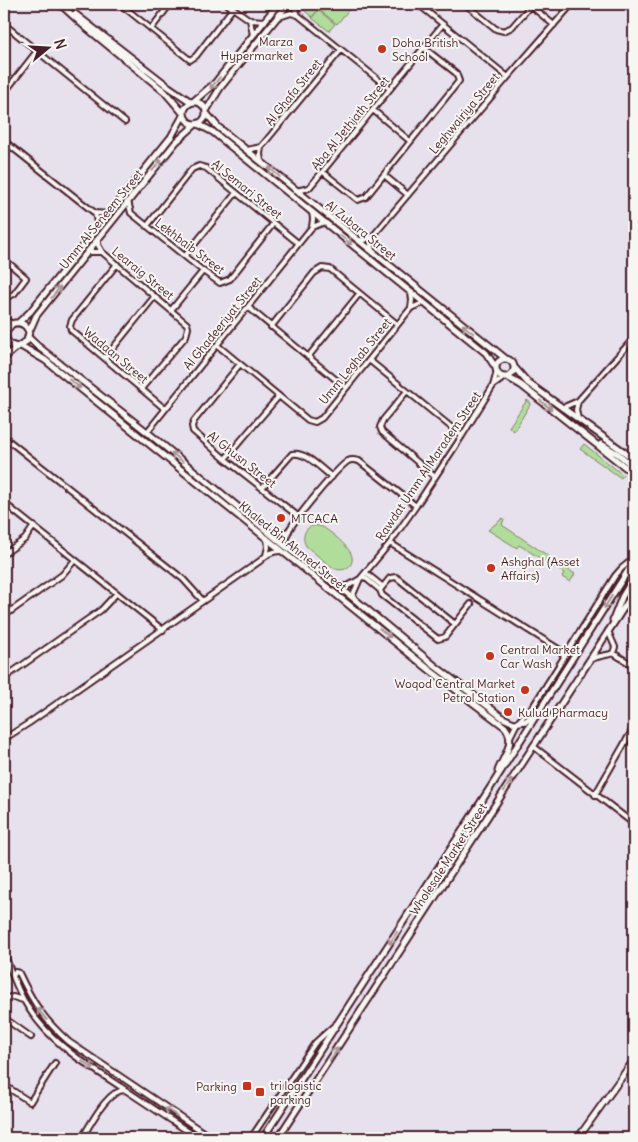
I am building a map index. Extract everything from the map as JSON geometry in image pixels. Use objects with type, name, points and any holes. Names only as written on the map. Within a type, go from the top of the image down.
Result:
[{"type":"main road","points":[[60,4],[165,92],[188,122],[197,124],[204,118],[220,88],[288,4]]},
{"type":"main road","points":[[60,4],[169,87],[192,101],[203,105],[206,112]]},
{"type":"main road","points":[[183,114],[185,106],[215,83],[278,4]]},
{"type":"main road","name":"Al Zubara Street","points":[[206,112],[218,127],[506,359]]},
{"type":"main road","name":"Umm Al Seneem Street","points":[[19,322],[30,312],[171,137],[183,114]]},
{"type":"main road","name":"Umm Al Seneem Street","points":[[29,335],[36,316],[98,238],[176,142],[197,124]]},
{"type":"main road","name":"Al Zubara Street","points":[[197,124],[214,132],[411,292],[486,354],[496,369]]},
{"type":"main road","points":[[4,320],[12,324]]},
{"type":"main road","points":[[4,358],[24,344],[29,335],[26,326],[19,322],[12,324],[6,329],[5,338],[10,345],[19,347]]},
{"type":"main road","name":"Khaled Bin Ahmed Street","points":[[29,335],[40,348],[147,432],[284,545],[352,597],[435,666],[488,708],[508,721],[517,723]]},
{"type":"main road","name":"Khaled Bin Ahmed Street","points":[[19,347],[45,360],[431,671],[505,727],[510,737]]},
{"type":"main road","points":[[634,458],[522,378],[512,363],[506,359],[499,361],[496,369],[500,375],[516,381],[634,474]]},
{"type":"main road","points":[[506,377],[511,374],[514,367]]},
{"type":"main road","points":[[589,438],[613,451],[634,466]]},
{"type":"main road","name":"Wholesale Market Street","points":[[263,1138],[494,782],[634,560]]},
{"type":"main road","points":[[609,629],[622,597],[634,577]]},
{"type":"main road","name":"Wholesale Market Street","points":[[278,1138],[634,592]]},
{"type":"main road","points":[[517,723],[528,720],[542,706]]},
{"type":"main road","points":[[494,782],[508,750],[510,737]]},
{"type":"main road","points":[[578,1138],[634,1060]]},
{"type":"street","points":[[120,4],[192,60],[233,8]]},
{"type":"street","points":[[151,29],[170,4]]},
{"type":"street","points":[[227,4],[250,20],[265,21]]},
{"type":"street","points":[[293,4],[298,15],[390,89]]},
{"type":"street","points":[[418,4],[508,77]]},
{"type":"street","points":[[465,4],[496,29],[504,31],[512,27],[532,5],[554,25]]},
{"type":"street","name":"Leghwairiya Street","points":[[373,236],[572,4]]},
{"type":"street","points":[[626,4],[634,10]]},
{"type":"street","points":[[276,18],[288,14],[298,15]]},
{"type":"street","points":[[250,20],[254,35]]},
{"type":"street","points":[[4,24],[125,122]]},
{"type":"street","name":"Aba Al Jethjath Street","points":[[296,190],[309,188],[443,24]]},
{"type":"street","points":[[322,172],[358,200],[366,197],[459,81],[456,73],[424,48]]},
{"type":"street","name":"Al Ghafa Street","points":[[261,147],[341,50]]},
{"type":"street","points":[[4,93],[37,51]]},
{"type":"street","points":[[373,110],[410,141]]},
{"type":"street","points":[[4,141],[94,213],[109,214]]},
{"type":"street","points":[[4,154],[10,146]]},
{"type":"street","points":[[247,150],[261,147],[261,161]]},
{"type":"street","name":"Al Semari Street","points":[[147,226],[196,167],[199,166],[206,168],[298,243]]},
{"type":"street","points":[[384,174],[408,195]]},
{"type":"street","name":"Aba Al Jethjath Street","points":[[309,188],[310,202]]},
{"type":"street","points":[[185,256],[236,193]]},
{"type":"street","points":[[119,213],[131,213],[128,201]]},
{"type":"street","points":[[312,212],[312,227]]},
{"type":"street","points":[[94,213],[98,228]]},
{"type":"street","name":"Lekhbaib Street","points":[[131,213],[220,283],[227,282],[273,224]]},
{"type":"street","name":"Al Ghadeeriyat Street","points":[[147,432],[298,243],[312,227],[325,222]]},
{"type":"street","points":[[357,240],[365,240],[373,236]]},
{"type":"street","points":[[372,252],[373,236]]},
{"type":"street","name":"Learaig Street","points":[[98,238],[98,246],[102,252],[185,320],[188,328],[188,332],[142,390]]},
{"type":"street","name":"Learaig Street","points":[[87,252],[102,252]]},
{"type":"street","points":[[4,259],[26,278],[14,294],[8,296],[4,294]]},
{"type":"street","name":"Wadaan Street","points":[[117,264],[72,320],[70,326],[73,333],[165,409]]},
{"type":"street","points":[[271,327],[314,272],[322,268],[330,269],[398,324]]},
{"type":"street","name":"Learaig Street","points":[[172,309],[203,271]]},
{"type":"street","points":[[411,292],[411,308]]},
{"type":"street","points":[[308,357],[359,294]]},
{"type":"street","points":[[105,358],[155,296]]},
{"type":"street","name":"Umm Leghab Street","points":[[217,345],[308,420],[315,422],[322,418],[411,308],[423,303]]},
{"type":"street","points":[[248,307],[346,388]]},
{"type":"street","points":[[562,408],[578,401],[634,338]]},
{"type":"street","points":[[368,360],[462,436]]},
{"type":"street","name":"Al Ghusn Street","points":[[240,364],[194,420],[192,426],[194,433],[299,517]]},
{"type":"street","name":"Rawdat Umm Al Maradem Street","points":[[352,597],[363,576],[390,543],[462,436],[493,386],[496,369]]},
{"type":"street","name":"Rawdat Umm Al Maradem Street","points":[[493,386],[506,377]]},
{"type":"street","points":[[407,391],[383,420],[380,427],[382,432],[435,477]]},
{"type":"street","points":[[225,459],[279,396]]},
{"type":"street","points":[[578,401],[576,410],[578,419]]},
{"type":"street","points":[[4,437],[183,580],[203,601]]},
{"type":"street","points":[[262,488],[292,454],[296,453],[302,454],[332,477]]},
{"type":"street","points":[[284,545],[289,530],[299,517],[332,477],[349,461],[355,460],[416,506]]},
{"type":"street","points":[[4,503],[163,630]]},
{"type":"street","points":[[4,554],[25,539],[34,526]]},
{"type":"street","points":[[274,536],[289,530]]},
{"type":"street","points":[[266,555],[268,548],[267,538]]},
{"type":"street","points":[[390,543],[560,650],[564,658]]},
{"type":"street","points":[[4,739],[163,630],[266,555],[274,551],[284,552]]},
{"type":"street","points":[[4,616],[62,575],[75,560]]},
{"type":"street","name":"Wholesale Market Street","points":[[510,737],[517,723],[534,705],[570,650],[615,576],[622,568],[634,560]]},
{"type":"street","points":[[338,586],[348,586],[363,576],[381,588],[382,595],[438,639],[445,637],[471,604]]},
{"type":"street","points":[[381,588],[392,577],[396,577],[456,624]]},
{"type":"street","points":[[4,678],[101,610],[117,593]]},
{"type":"street","points":[[609,629],[615,647],[613,653]]},
{"type":"street","points":[[560,650],[570,650]]},
{"type":"street","points":[[589,660],[597,656],[613,653],[634,666]]},
{"type":"street","points":[[595,795],[634,727]]},
{"type":"street","points":[[533,746],[634,824]]},
{"type":"street","points":[[4,953],[16,986],[24,1000],[38,1021],[53,1038],[110,1080],[198,1138]]},
{"type":"street","points":[[13,977],[16,972],[19,973],[36,1007],[48,1022],[69,1042],[210,1138]]},
{"type":"street","points":[[6,998],[15,992],[16,986]]},
{"type":"street","points":[[6,998],[16,997],[24,1000]]},
{"type":"street","points":[[4,1018],[32,1037]]},
{"type":"street","name":"Wholesale Market Street","points":[[251,1138],[315,1043],[339,1021]]},
{"type":"street","points":[[4,1085],[30,1102],[55,1063]]},
{"type":"street","points":[[82,1138],[110,1096],[112,1088],[110,1080]]},
{"type":"street","points":[[110,1096],[117,1091],[125,1090]]},
{"type":"green space","points":[[303,4],[310,4],[318,10],[312,17],[300,7]]},
{"type":"green space","points":[[312,4],[347,4],[351,7],[337,24]]},
{"type":"green space","points":[[318,10],[335,24],[329,31],[312,18]]},
{"type":"green space","points":[[527,400],[531,403],[514,431],[509,427]]},
{"type":"green space","points":[[584,444],[623,475],[621,478],[580,449]]},
{"type":"green space","points":[[503,518],[502,525],[575,574],[570,582],[562,577],[564,573],[519,545],[517,548],[488,530]]},
{"type":"green space","points":[[311,526],[319,526],[325,529],[344,545],[352,557],[351,564],[347,568],[340,570],[334,568],[306,546],[304,535]]},
{"type":"place","name":"Marza Hypermarket","points":[[303,48]]},
{"type":"place","name":"Doha British School","points":[[382,49]]},
{"type":"place","name":"MTCACA","points":[[281,518]]},
{"type":"place","name":"Ashghal (Asset Affairs)","points":[[491,568]]},
{"type":"place","name":"Central Market Car Wash","points":[[490,656]]},
{"type":"place","name":"Woqod Central Market Petrol Station","points":[[525,690]]},
{"type":"place","name":"Kulud Pharmacy","points":[[508,712]]},
{"type":"place","name":"Parking","points":[[247,1086]]},
{"type":"place","name":"tri logistic parking","points":[[260,1092]]}]
